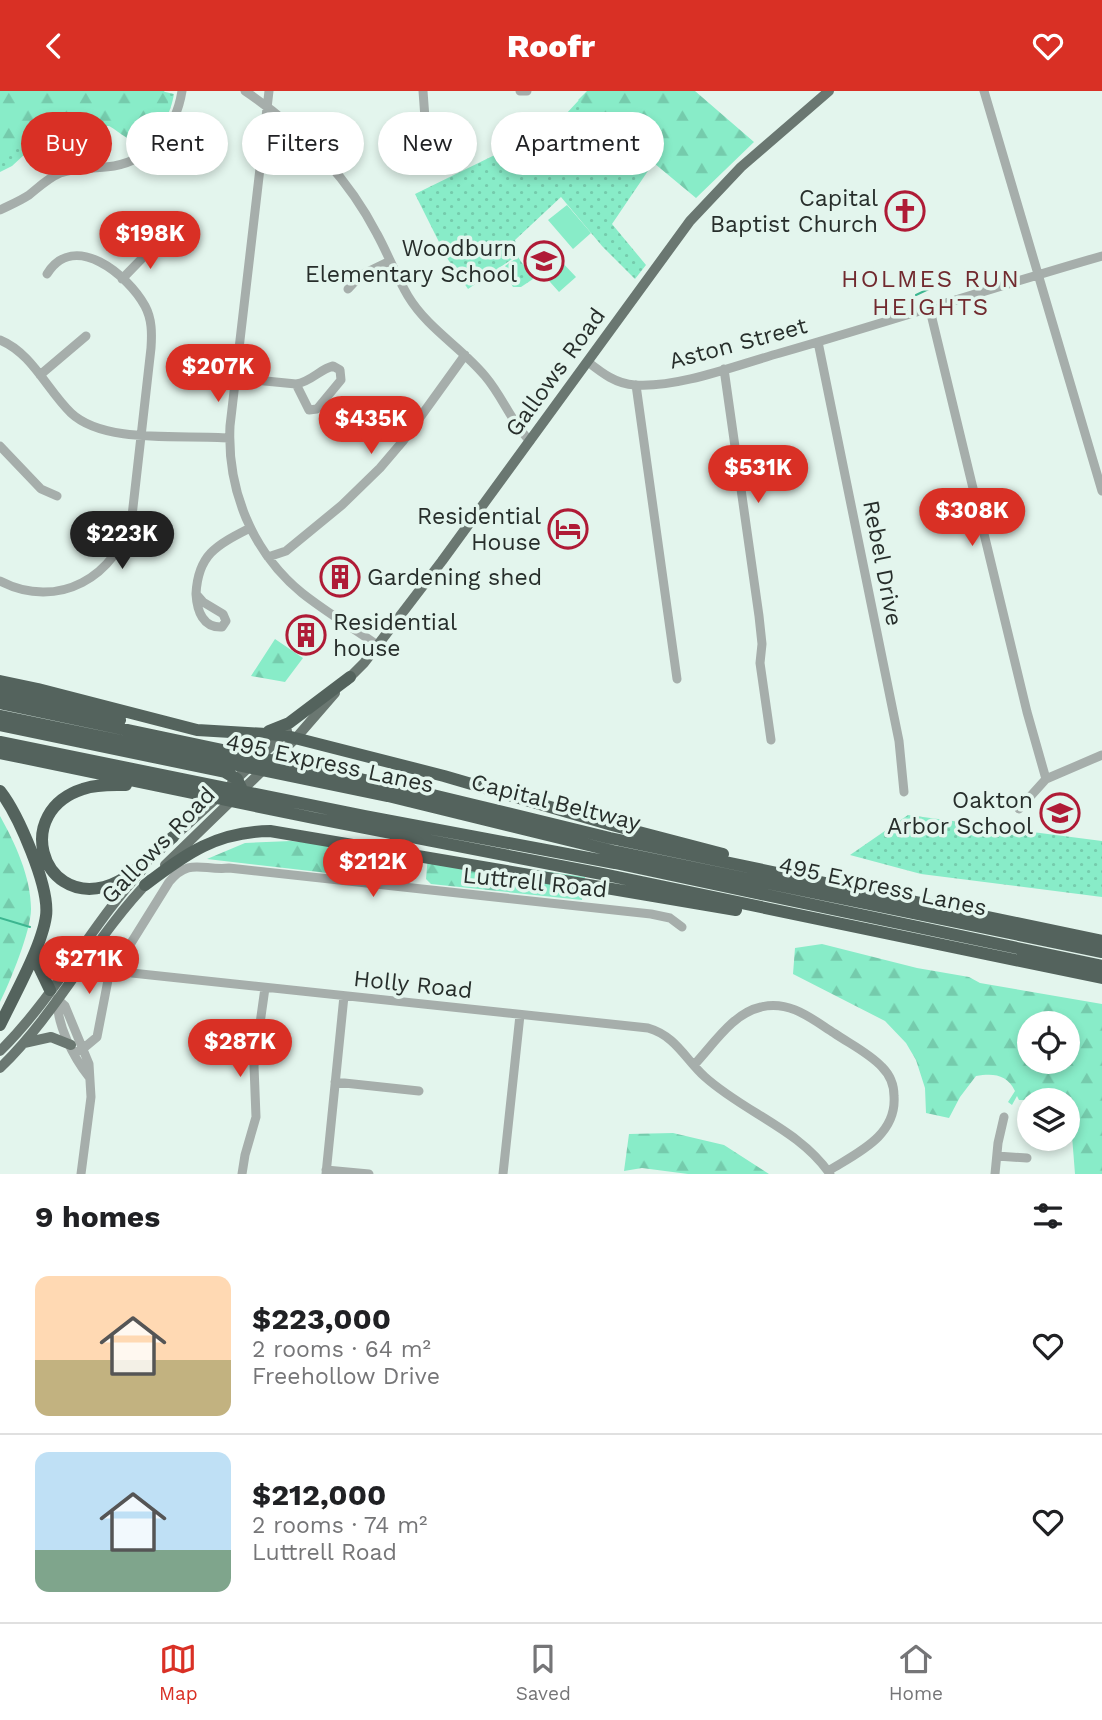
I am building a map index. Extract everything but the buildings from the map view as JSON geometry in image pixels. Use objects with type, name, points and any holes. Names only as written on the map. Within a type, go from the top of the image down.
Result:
[{"type":"highway","points":[[262,733],[289,723],[350,677]]},
{"type":"highway","points":[[0,681],[197,730],[262,733],[444,776],[800,878]]},
{"type":"highway","points":[[0,691],[389,784]]},
{"type":"highway","name":"Capital Beltway","points":[[0,703],[389,784],[610,838],[1102,941]]},
{"type":"highway","name":"495 Express Lanes","points":[[0,716],[388,796],[643,857],[1102,952]]},
{"type":"highway","points":[[0,725],[231,780]]},
{"type":"highway","points":[[0,731],[231,780]]},
{"type":"highway","name":"495 Express Lanes","points":[[0,742],[351,813],[627,865],[1102,966]]},
{"type":"highway","points":[[0,754],[1102,978]]},
{"type":"highway","points":[[150,785],[91,787],[64,798],[51,810],[45,821],[42,838],[45,858],[57,876],[66,882],[82,888],[105,887],[128,876],[173,837]]},
{"type":"highway","points":[[0,791],[20,824],[43,888],[46,917],[38,945],[0,1025]]},
{"type":"highway","points":[[145,885],[193,850],[213,841],[235,834],[270,831],[631,894],[830,922]]},
{"type":"highway","points":[[38,945],[39,967],[54,995]]},
{"type":"main road","name":"Gallows Road","points":[[0,1068],[24,1043],[113,905],[173,837],[201,814],[231,780],[285,740],[333,695],[377,645],[705,204],[772,138],[829,91]]},
{"type":"main road","name":"Gallows Road","points":[[0,1051],[74,977],[121,912],[145,885],[214,817],[231,780]]},
{"type":"main road","points":[[102,938],[97,957],[104,967],[113,971]]},
{"type":"main road","points":[[74,977],[91,971],[113,971]]},
{"type":"main road","points":[[24,1043],[51,1037],[76,1048]]},
{"type":"street","points":[[0,210],[22,199],[60,173],[113,166],[140,157],[154,147],[168,131],[178,110],[182,91]]},
{"type":"street","points":[[245,91],[307,140],[342,179],[368,218],[408,297],[426,321],[487,377],[515,424],[530,441]]},
{"type":"street","points":[[268,91],[229,438],[234,485],[250,528],[268,557],[301,592],[377,645]]},
{"type":"street","points":[[423,91],[425,112]]},
{"type":"street","points":[[520,91],[527,91]]},
{"type":"street","points":[[984,91],[1102,491]]},
{"type":"street","points":[[122,279],[157,243]]},
{"type":"street","points":[[0,581],[24,590],[61,590],[90,578],[110,562],[129,529],[152,326],[145,305],[122,279],[102,262],[84,256],[59,261],[47,274]]},
{"type":"street","name":"Aston Street","points":[[588,362],[610,378],[636,385],[698,377],[930,310],[1102,256]]},
{"type":"street","points":[[348,289],[361,275],[390,261]]},
{"type":"street","points":[[930,310],[1027,712],[1046,779]]},
{"type":"street","points":[[40,375],[86,336]]},
{"type":"street","points":[[0,340],[16,348],[80,420],[104,430],[141,435],[229,438]]},
{"type":"street","name":"Rebel Drive","points":[[818,342],[899,741],[904,792]]},
{"type":"street","points":[[268,557],[286,551],[342,505],[380,468],[403,441],[465,355]]},
{"type":"street","points":[[235,378],[296,384],[311,380],[330,366],[338,368],[342,374],[341,380],[314,411],[307,409],[296,384]]},
{"type":"street","points":[[724,369],[759,616],[762,644],[760,663],[771,740]]},
{"type":"street","points":[[636,385],[677,679]]},
{"type":"street","points":[[0,447],[41,489],[57,496]]},
{"type":"street","points":[[196,594],[198,573],[206,557],[221,543],[250,528]]},
{"type":"street","points":[[1019,809],[1046,779],[1102,755]]},
{"type":"street","name":"Luttrell Road","points":[[76,1048],[97,1037],[104,994],[113,971],[169,881],[179,870],[190,866],[310,876],[651,914],[670,918],[682,927]]},
{"type":"street","name":"Holly Road","points":[[113,971],[648,1028],[673,1040],[694,1066],[714,1084],[799,1140],[829,1172]]},
{"type":"street","points":[[242,1174],[256,1117],[254,1066],[265,988]]},
{"type":"street","points":[[54,995],[65,1006],[76,1048],[89,1064],[91,1101],[81,1174]]},
{"type":"street","points":[[344,996],[326,1172],[369,1174]]},
{"type":"street","points":[[694,1066],[743,1014],[759,1007],[776,1005],[802,1012],[879,1064],[890,1077],[894,1092],[893,1110],[887,1127],[876,1140],[829,1172]]},
{"type":"street","points":[[503,1174],[520,1015]]},
{"type":"street","points":[[335,1082],[419,1091]]},
{"type":"street","points":[[995,1174],[1004,1117]]},
{"type":"street","points":[[997,1156],[1027,1158]]},
{"type":"green space","points":[[0,91],[161,91],[174,94],[169,112],[126,112],[126,130],[112,126],[112,112],[21,112],[21,158],[0,172]]},
{"type":"green space","points":[[0,91],[164,91],[168,98],[165,112],[126,112],[126,137],[112,128],[112,112],[21,112],[21,146],[0,157]]},
{"type":"green space","points":[[587,91],[695,91],[754,142],[696,198],[664,171],[664,112],[592,112],[578,100]]},
{"type":"green space","points":[[579,100],[594,112],[568,112]]},
{"type":"green space","points":[[491,157],[491,175],[645,175],[612,224],[646,265],[635,279],[602,246],[561,197],[515,240],[518,255],[468,289],[447,258],[415,194],[454,175],[477,175],[477,164]]},
{"type":"green space","points":[[567,205],[591,233],[573,249],[548,220]]},
{"type":"green space","points":[[518,257],[533,279],[521,287],[513,287],[505,266]]},
{"type":"green space","points":[[558,258],[576,277],[559,292],[542,273]]},
{"type":"green space","points":[[275,639],[303,658],[285,682],[251,676]]},
{"type":"green space","points":[[908,815],[1013,829],[1014,822],[1017,823],[1017,830],[1102,841],[1102,897],[921,874],[850,855]]},
{"type":"green space","points":[[0,816],[25,873],[31,909],[24,943],[0,1002]]},
{"type":"green space","points":[[291,841],[415,854],[413,876],[406,882],[207,859],[245,843]]},
{"type":"green space","points":[[428,855],[585,877],[582,900],[431,884],[426,879]]},
{"type":"green space","points":[[822,944],[917,968],[969,977],[980,983],[1102,1004],[1102,1174],[1075,1174],[1073,1151],[1080,1151],[1080,1088],[1017,1088],[1017,1096],[1012,1105],[1008,1102],[1015,1091],[1008,1081],[999,1076],[976,1076],[960,1097],[949,1118],[926,1113],[925,1088],[916,1060],[906,1043],[885,1021],[793,974],[795,948]]},
{"type":"green space","points":[[673,1133],[724,1145],[769,1174],[688,1174],[642,1168],[624,1171],[629,1134]]},
{"type":"waterway","points":[[916,295],[942,280]]},
{"type":"waterway","points":[[0,918],[30,927]]},
{"type":"place","name":"Capital Baptist Church","points":[[905,211]]},
{"type":"place","name":"Woodburn Elementary School","points":[[544,261]]},
{"type":"place","name":"Residential House","points":[[568,529]]},
{"type":"place","name":"Gardening shed","points":[[340,577]]},
{"type":"place","name":"Residential house","points":[[306,635]]},
{"type":"place","name":"Oakton Arbor School","points":[[1060,813]]},
{"type":"district","name":"HOLMES RUN HEIGHTS","points":[[931,293]]}]
